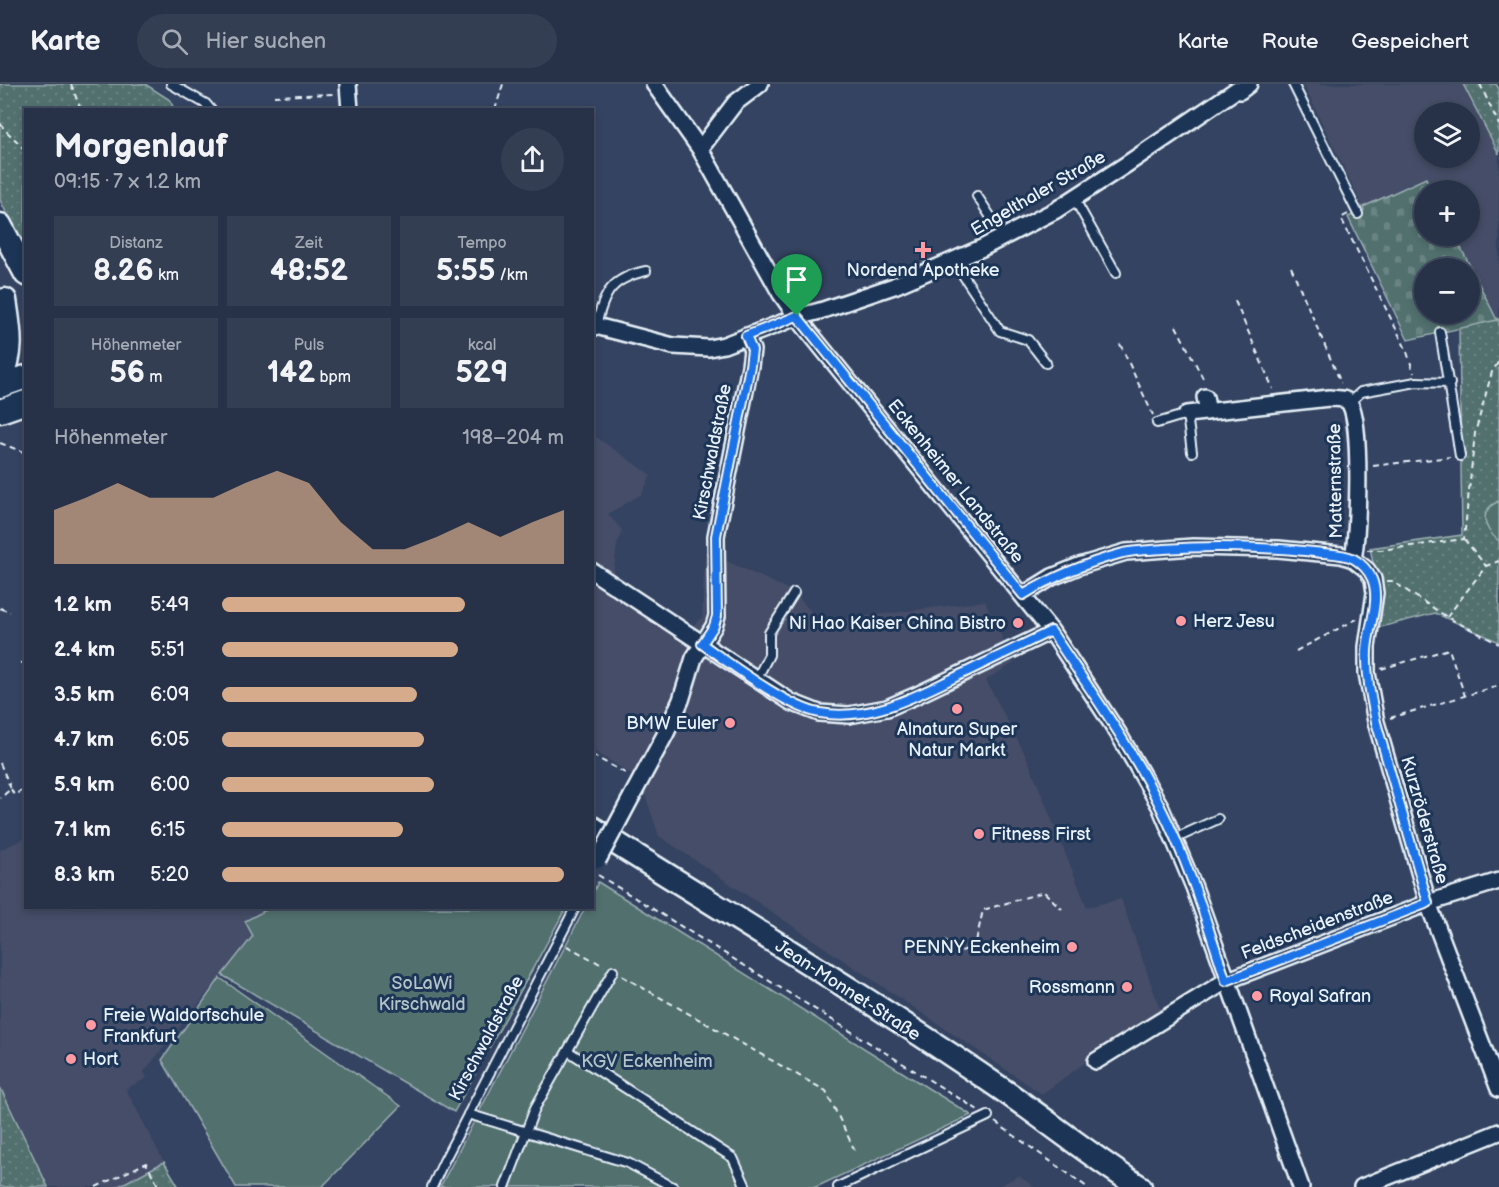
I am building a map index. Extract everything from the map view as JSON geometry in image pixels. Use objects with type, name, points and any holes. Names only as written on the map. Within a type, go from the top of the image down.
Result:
[{"type":"main road","points":[[0,225],[24,270]]},
{"type":"main road","points":[[3,295],[24,331]]},
{"type":"main road","points":[[0,379],[8,363],[10,352],[3,295]]},
{"type":"main road","points":[[0,386],[24,378]]},
{"type":"main road","points":[[0,412],[24,403]]},
{"type":"main road","points":[[0,412],[24,417]]},
{"type":"main road","name":"Jean-Monnet-Straße","points":[[594,829],[871,1003],[1003,1090],[1098,1161],[1140,1187]]},
{"type":"main road","name":"Jean-Monnet-Straße","points":[[1098,1161],[1126,1187]]},
{"type":"street","name":"Eckenheimer Landstraße","points":[[654,84],[700,149],[780,294],[1051,631],[1124,744],[1160,806],[1194,887],[1301,1187]]},
{"type":"street","points":[[700,149],[735,103],[760,84]]},
{"type":"street","name":"Engelthaler Straße","points":[[594,325],[673,346],[694,349],[723,345],[797,316],[820,311],[894,286],[1004,237],[1074,198],[1242,86]]},
{"type":"street","points":[[348,89],[350,108]]},
{"type":"street","name":"Kirschwaldstraße","points":[[594,867],[666,733],[681,699],[694,658],[714,626],[717,616],[716,536],[750,366],[752,350],[746,336]]},
{"type":"street","points":[[1205,396],[1208,412]]},
{"type":"street","name":"Matternstraße","points":[[1187,414],[1329,398],[1347,401],[1354,418],[1358,467],[1354,554]]},
{"type":"street","points":[[1023,595],[1052,577],[1126,552],[1193,547],[1354,554],[1372,579]]},
{"type":"street","points":[[594,572],[791,702],[819,713],[849,715],[887,708],[1051,631]]},
{"type":"street","name":"Kurzröderstraße","points":[[1372,579],[1375,593],[1367,647],[1367,673],[1376,722],[1428,903],[1499,1089]]},
{"type":"street","name":"Feldscheidenstraße","points":[[1096,1061],[1226,981],[1428,903],[1499,881]]},
{"type":"street","points":[[1362,1187],[1499,1132]]},
{"type":"lane","points":[[171,84],[209,108]]},
{"type":"lane","points":[[1293,84],[1357,212]]},
{"type":"lane","points":[[977,196],[1004,237]]},
{"type":"lane","points":[[1074,198],[1116,273]]},
{"type":"lane","points":[[953,260],[1000,331],[1028,340],[1046,363]]},
{"type":"lane","points":[[594,325],[612,287],[627,275],[646,271]]},
{"type":"lane","points":[[1440,332],[1460,456]]},
{"type":"lane","name":"Matternstraße","points":[[1347,401],[1361,392],[1416,382],[1450,383]]},
{"type":"lane","points":[[1157,423],[1187,414],[1192,452]]},
{"type":"lane","points":[[756,680],[769,655],[769,633],[794,593]]},
{"type":"lane","points":[[1174,839],[1218,819]]},
{"type":"lane","name":"Kirschwaldstraße","points":[[432,1187],[575,909]]},
{"type":"lane","points":[[507,1187],[535,1108],[613,971]]},
{"type":"lane","points":[[568,1051],[733,1158],[746,1187]]},
{"type":"lane","points":[[468,1114],[628,1163],[673,1187]]},
{"type":"lane","points":[[838,1187],[988,1116]]},
{"type":"path","points":[[71,84],[80,108]]},
{"type":"path","points":[[496,108],[504,84]]},
{"type":"path","points":[[1480,84],[1499,125]]},
{"type":"path","points":[[274,96],[348,89]]},
{"type":"path","points":[[0,123],[4,130],[21,142],[24,149]]},
{"type":"path","points":[[1357,212],[1341,218],[1406,349],[1416,382]]},
{"type":"path","points":[[1291,267],[1347,401]]},
{"type":"path","points":[[1235,301],[1280,403]]},
{"type":"path","points":[[1176,326],[1205,382],[1205,396]]},
{"type":"path","points":[[1120,344],[1157,423]]},
{"type":"path","points":[[1486,566],[1464,539],[1475,434],[1492,372],[1499,361]]},
{"type":"path","points":[[0,443],[24,452]]},
{"type":"path","points":[[1358,467],[1460,456]]},
{"type":"path","points":[[1354,554],[1464,539]]},
{"type":"path","points":[[1447,617],[1486,566],[1499,561]]},
{"type":"path","points":[[1372,579],[1392,581],[1447,617],[1499,644]]},
{"type":"path","points":[[0,608],[10,612]]},
{"type":"path","points":[[1296,651],[1373,610]]},
{"type":"path","points":[[1367,673],[1449,649],[1465,696]]},
{"type":"path","points":[[1376,722],[1498,686]]},
{"type":"path","points":[[594,756],[640,782]]},
{"type":"path","points":[[0,764],[14,795],[24,789]]},
{"type":"path","points":[[0,798],[11,789]]},
{"type":"path","points":[[594,867],[988,1116],[1087,1187]]},
{"type":"path","points":[[945,940],[959,952],[975,946],[983,909],[1044,892],[1062,909]]},
{"type":"path","points":[[559,942],[826,1091],[856,1153]]},
{"type":"path","points":[[96,1187],[146,1163],[159,1187]]},
{"type":"shaded area","points":[[1303,84],[1463,84],[1472,102],[1414,102],[1414,168],[1480,168],[1480,117],[1499,154],[1499,319],[1497,320],[1480,286],[1480,258],[1466,258],[1460,246],[1480,246],[1480,180],[1426,180],[1425,178],[1414,180],[1414,183],[1363,207]]},
{"type":"shaded area","points":[[594,435],[651,475],[642,494],[608,514],[622,530],[617,546],[613,576],[691,627],[702,618],[705,551],[794,592],[820,622],[985,601],[1014,663],[986,680],[1028,760],[1087,907],[1121,899],[1163,1017],[1082,1065],[1042,1094],[659,836],[640,780],[594,751]]},
{"type":"shaded area","name":"Freie Waldorfschule Frankfurt","points":[[24,838],[24,909],[268,909],[245,921],[253,936],[144,1072],[147,1078],[126,1089],[164,1162],[117,1187],[48,1187],[0,1087],[0,850]]},
{"type":"shaded area","points":[[1018,1176],[1035,1187],[997,1187]]},
{"type":"green space","points":[[0,84],[145,84],[170,100],[174,108],[24,108],[24,247],[0,200]]},
{"type":"green space","points":[[1463,84],[1496,84],[1499,89],[1499,154],[1480,117],[1480,102],[1472,102]]},
{"type":"green space","points":[[1414,184],[1414,246],[1460,246],[1466,258],[1414,258],[1414,324],[1479,324],[1408,340],[1348,217],[1364,210],[1363,207]]},
{"type":"green space","points":[[1480,286],[1497,320],[1480,324]]},
{"type":"green space","points":[[1499,319],[1499,642],[1435,613],[1377,628],[1381,601],[1370,548],[1462,535],[1459,328]]},
{"type":"green space","points":[[1499,501],[1499,541],[1487,526],[1485,515],[1492,505]]},
{"type":"green space","name":"KGV Eckenheim","points":[[598,882],[971,1115],[816,1187],[440,1187],[584,909],[594,909],[594,891]]},
{"type":"green space","name":"SoLaWi Kirschwald","points":[[268,909],[565,909],[454,1112],[222,975],[253,936],[245,921]]},
{"type":"green space","points":[[220,978],[401,1106],[322,1187],[236,1187],[162,1060]]},
{"type":"green space","points":[[0,1087],[48,1187],[0,1187]]},
{"type":"green space","points":[[164,1162],[179,1187],[117,1187]]},
{"type":"place","name":"Nordend Apotheke","points":[[923,250]]},
{"type":"place","name":"Herz Jesu","points":[[1181,621]]},
{"type":"place","name":"Ni Hao Kaiser China Bistro","points":[[1018,623]]},
{"type":"place","name":"Alnatura Super Natur Markt","points":[[957,709]]},
{"type":"place","name":"BMW Euler","points":[[730,723]]},
{"type":"place","name":"Fitness First","points":[[979,834]]},
{"type":"place","name":"PENNY Eckenheim","points":[[1072,947]]},
{"type":"place","name":"Rossmann","points":[[1127,987]]},
{"type":"place","name":"Royal Safran","points":[[1257,996]]},
{"type":"place","name":"Freie Waldorfschule Frankfurt","points":[[91,1025]]},
{"type":"place","name":"Hort","points":[[71,1059]]},
{"type":"route","points":[[797,316],[1023,595],[1052,577],[1126,552],[1193,547],[1278,549],[1341,555],[1353,559],[1367,570],[1375,593],[1367,647],[1367,673],[1371,697],[1376,722],[1428,903],[1226,981],[1194,887],[1160,806],[1118,733],[1051,631],[887,708],[849,715],[819,713],[791,702],[702,644],[714,626],[717,616],[716,536],[736,426],[750,366],[752,350],[746,336],[797,316]]}]
